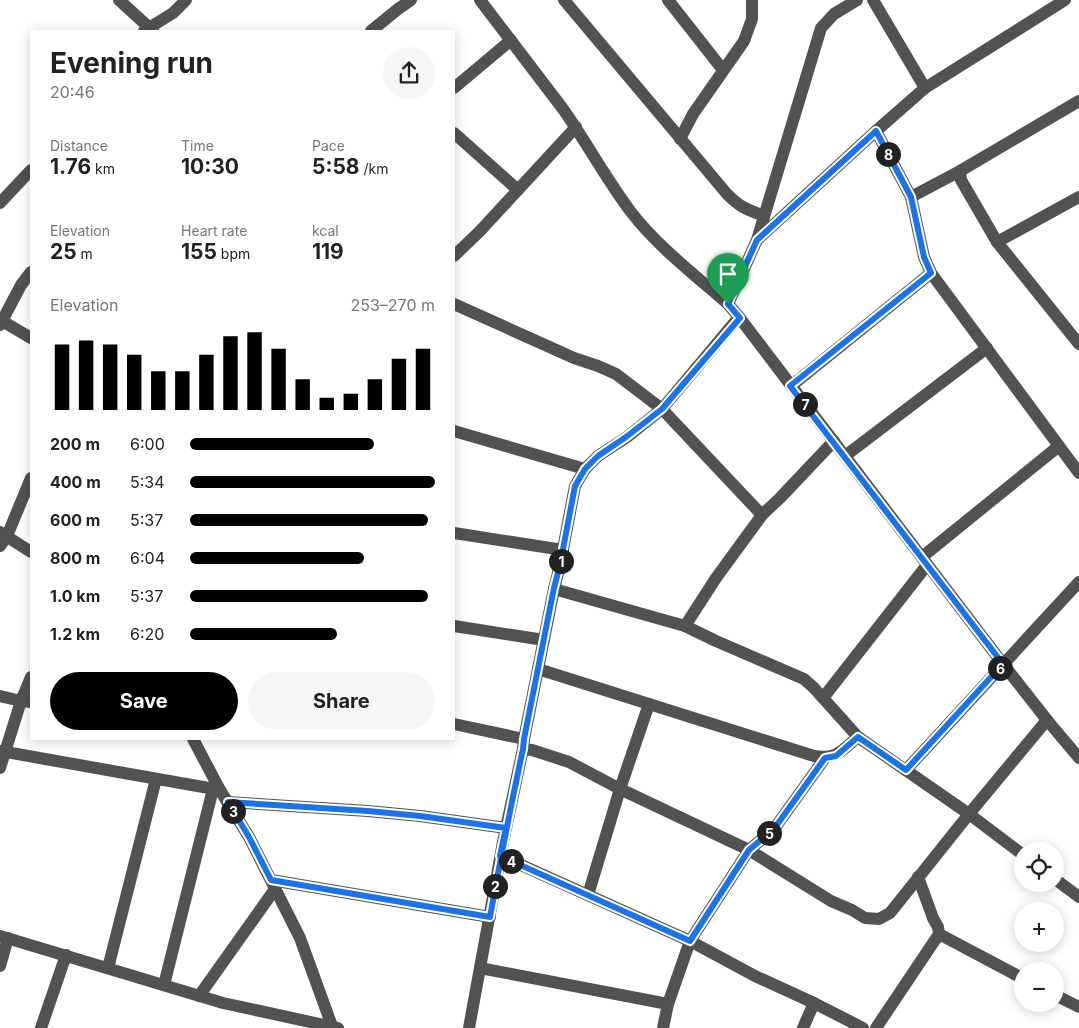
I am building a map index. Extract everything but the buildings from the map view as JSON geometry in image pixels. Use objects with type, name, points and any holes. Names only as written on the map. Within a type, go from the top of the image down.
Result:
[{"type":"street","points":[[119,0],[148,30],[173,13],[186,0]]},
{"type":"street","points":[[372,30],[411,0]]},
{"type":"street","points":[[480,0],[576,128],[631,212],[645,228],[728,304],[740,318],[1003,664],[1079,758]]},
{"type":"street","points":[[564,0],[727,194],[744,209],[764,216]]},
{"type":"street","points":[[668,0],[723,70]]},
{"type":"street","points":[[680,139],[693,114],[744,41],[752,19],[752,0]]},
{"type":"street","points":[[728,304],[757,240],[821,28],[834,14],[857,0]]},
{"type":"street","points":[[757,240],[925,88],[1065,0]]},
{"type":"street","points":[[878,2],[925,88]]},
{"type":"street","points":[[455,87],[511,40]]},
{"type":"street","points":[[911,197],[960,171],[1079,101]]},
{"type":"street","points":[[457,247],[480,231],[576,128]]},
{"type":"street","points":[[876,131],[911,197],[924,257],[931,273],[1079,473]]},
{"type":"street","points":[[455,134],[518,190]]},
{"type":"street","points":[[0,203],[30,171]]},
{"type":"street","points":[[960,171],[961,180],[997,242],[1076,336]]},
{"type":"street","points":[[997,242],[1079,197]]},
{"type":"street","points":[[30,273],[21,285],[1,323],[30,338]]},
{"type":"street","points":[[790,386],[931,273]]},
{"type":"street","points":[[455,304],[574,358],[616,374],[662,409],[762,515]]},
{"type":"street","points":[[469,1028],[500,856],[575,486],[585,469],[598,456],[662,409],[740,318]]},
{"type":"street","points":[[845,456],[987,348]]},
{"type":"street","points":[[455,431],[585,469]]},
{"type":"street","points":[[685,626],[716,578],[762,515],[834,441]]},
{"type":"street","points":[[824,698],[925,561],[1059,446]]},
{"type":"street","points":[[30,480],[2,538],[30,552]]},
{"type":"street","points":[[455,532],[563,550]]},
{"type":"street","points":[[906,770],[1079,582]]},
{"type":"street","points":[[554,588],[685,626],[804,679],[824,698],[858,737],[969,814],[1014,848]]},
{"type":"street","points":[[455,626],[544,640]]},
{"type":"street","points":[[538,669],[814,756],[825,758],[836,756],[858,737]]},
{"type":"street","points":[[0,768],[2,752],[26,702],[30,682]]},
{"type":"street","points":[[0,696],[26,702]]},
{"type":"street","points":[[588,895],[620,789],[649,704]]},
{"type":"street","points":[[455,724],[523,744],[532,750],[569,762],[620,789],[749,850],[831,902],[852,910],[865,918],[879,920],[890,913],[1047,720]]},
{"type":"street","points":[[193,740],[217,789],[228,802],[249,837],[300,938],[333,1027]]},
{"type":"street","points":[[2,752],[217,789]]},
{"type":"street","points":[[663,1028],[668,1004],[690,941],[749,850],[774,829],[825,758]]},
{"type":"street","points":[[108,968],[156,779]]},
{"type":"street","points":[[164,985],[217,789]]},
{"type":"street","points":[[228,802],[368,811],[506,828]]},
{"type":"street","points":[[500,856],[690,941],[755,976],[864,1028]]},
{"type":"street","points":[[876,1028],[939,934],[918,877]]},
{"type":"street","points":[[273,884],[490,917]]},
{"type":"street","points":[[199,996],[273,884]]},
{"type":"street","points":[[1064,886],[1079,897]]},
{"type":"street","points":[[939,934],[1014,974]]},
{"type":"street","points":[[0,966],[4,937],[223,1003],[333,1027]]},
{"type":"street","points":[[41,1028],[66,955]]},
{"type":"street","points":[[480,968],[668,1004]]},
{"type":"street","points":[[1064,1000],[1079,1007]]},
{"type":"street","points":[[803,1028],[814,1003]]},
{"type":"route","points":[[728,304],[740,318],[662,409],[598,456],[585,469],[575,486],[523,749],[500,856],[490,917],[271,880],[228,802],[368,811],[506,828],[500,856],[690,941],[749,850],[774,829],[825,758],[836,756],[858,737],[906,770],[1003,664],[790,386],[931,273],[924,257],[911,197],[876,131],[757,240],[728,304]]}]
